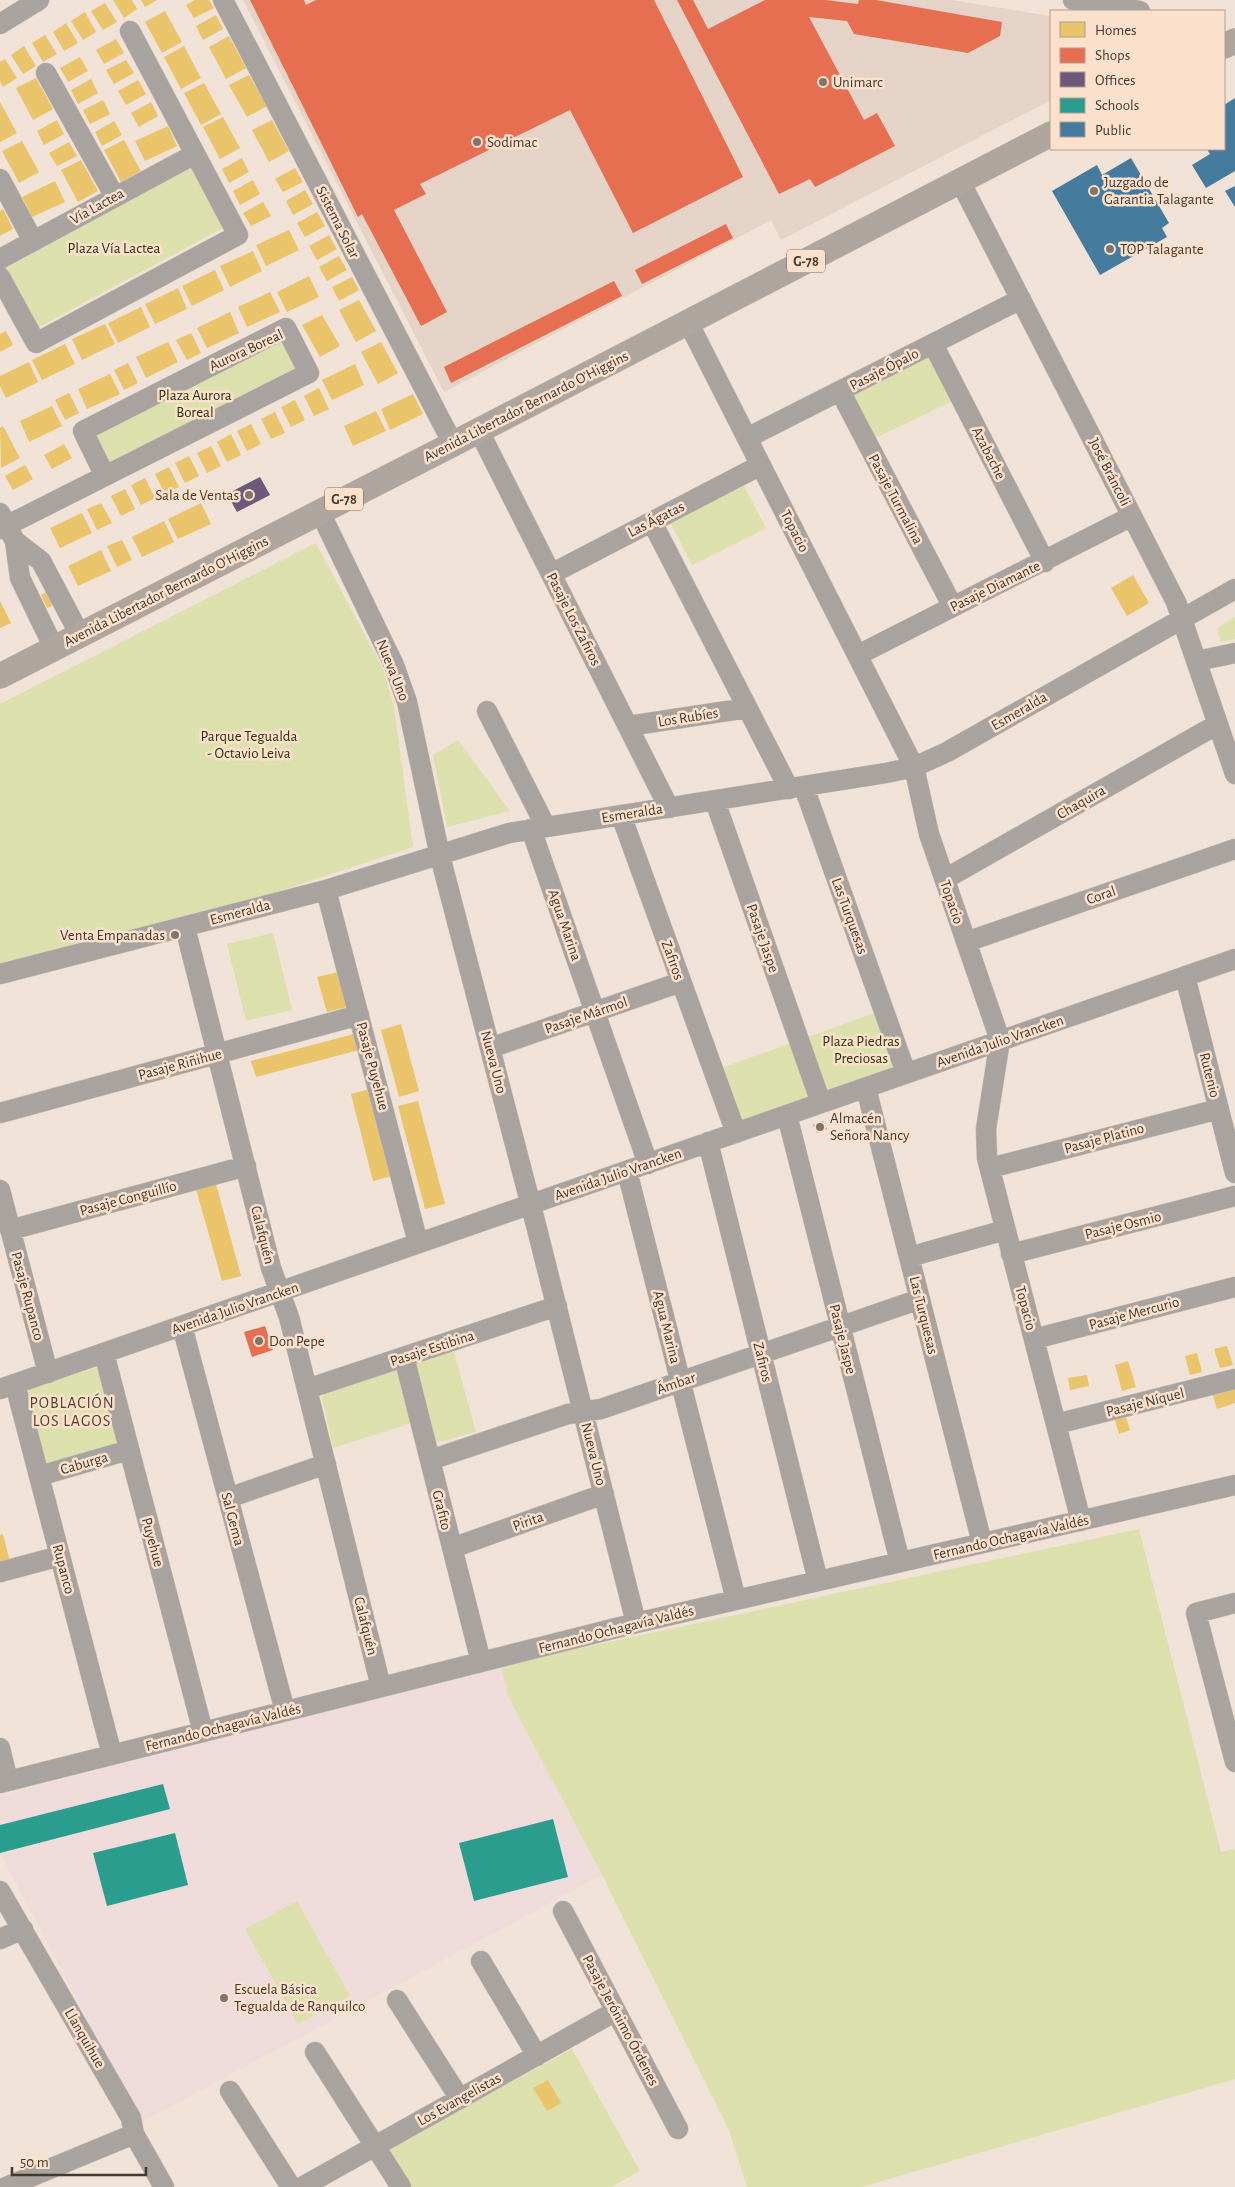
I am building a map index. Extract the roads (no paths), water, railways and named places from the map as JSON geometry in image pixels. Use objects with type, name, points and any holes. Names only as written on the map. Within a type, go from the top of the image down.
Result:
[{"type":"main road","name":"Avenida Libertador Bernardo O'Higgins","points":[[0,676],[454,444],[1050,135]]},
{"type":"street","points":[[0,24],[39,0]]},
{"type":"street","name":"Sistema Solar","points":[[223,0],[454,444]]},
{"type":"street","points":[[1073,0],[1134,10]]},
{"type":"street","points":[[0,277],[36,344],[238,235],[130,31]]},
{"type":"street","points":[[46,73],[115,196]]},
{"type":"street","name":"Vía Lactea","points":[[0,259],[195,154]]},
{"type":"street","points":[[0,179],[33,241]]},
{"type":"street","name":"José Bráncoli","points":[[960,181],[1132,516],[1182,618],[1233,764]]},
{"type":"street","name":"Pasaje Ópalo","points":[[748,438],[1021,299]]},
{"type":"street","name":"Topacio","points":[[688,322],[914,767],[926,822],[1000,1040],[986,1129],[990,1168],[1081,1521]]},
{"type":"street","name":"Aurora Boreal","points":[[5,527],[309,373],[286,328],[83,431],[105,476]]},
{"type":"street","name":"Azabache","points":[[933,344],[1045,562]]},
{"type":"street","name":"Pasaje Turmalina","points":[[840,391],[953,607]]},
{"type":"street","name":"Pasaje Los Zafiros","points":[[479,431],[669,808]]},
{"type":"street","name":"Las Ágatas","points":[[551,574],[761,465]]},
{"type":"street","name":"Nueva Uno","points":[[320,512],[399,678],[407,702],[440,856],[557,1306],[636,1623]]},
{"type":"street","name":"Pasaje Diamante","points":[[858,655],[1045,562],[1132,516]]},
{"type":"street","name":"Las Turquesas","points":[[652,522],[747,708],[797,788],[906,1073]]},
{"type":"street","points":[[5,527],[41,561],[80,635]]},
{"type":"street","points":[[5,527],[20,578],[54,648]]},
{"type":"street","name":"Esmeralda","points":[[0,974],[326,890],[440,856],[493,837],[539,828],[797,788],[914,767],[947,752],[1235,589]]},
{"type":"street","points":[[1197,660],[1235,653]]},
{"type":"street","name":"Los Rubíes","points":[[628,726],[747,708]]},
{"type":"street","name":"Agua Marina","points":[[487,711],[539,828],[595,1012],[648,1164]]},
{"type":"street","name":"Chaquira","points":[[945,879],[1218,724]]},
{"type":"street","name":"Pasaje Jaspe","points":[[715,801],[822,1103]]},
{"type":"street","name":"Zafiros","points":[[621,815],[736,1133]]},
{"type":"street","name":"Coral","points":[[966,942],[1235,849]]},
{"type":"street","name":"Pasaje Puyehue","points":[[326,890],[418,1244]]},
{"type":"street","name":"Calafquén","points":[[185,927],[271,1268],[287,1309],[382,1687]]},
{"type":"street","name":"Avenida Julio Vrancken","points":[[8,1387],[1235,959]]},
{"type":"street","name":"Rutenio","points":[[1185,976],[1235,1173]]},
{"type":"street","name":"Pasaje Mármol","points":[[490,1048],[681,982]]},
{"type":"street","name":"Pasaje Riñihue","points":[[0,1113],[359,1015]]},
{"type":"street","name":"Las Turquesas","points":[[866,1088],[982,1543]]},
{"type":"street","name":"Pasaje Platino","points":[[990,1168],[1219,1109]]},
{"type":"street","name":"Pasaje Jaspe","points":[[787,1115],[900,1562]]},
{"type":"street","name":"Zafiros","points":[[708,1142],[818,1581]]},
{"type":"street","name":"Pasaje Conguillío","points":[[10,1230],[246,1166]]},
{"type":"street","name":"Agua Marina","points":[[627,1171],[736,1600]]},
{"type":"street","name":"Pasaje Rupanco","points":[[0,1190],[48,1373]]},
{"type":"street","name":"Pasaje Osmio","points":[[1011,1254],[1235,1196]]},
{"type":"street","points":[[909,1257],[1005,1230]]},
{"type":"street","name":"Pasaje Mercurio","points":[[1034,1339],[1235,1287]]},
{"type":"street","name":"Ámbar","points":[[430,1460],[568,1414],[601,1409],[920,1299]]},
{"type":"street","name":"Pasaje Estibina","points":[[307,1389],[557,1306]]},
{"type":"street","name":"Sal Gema","points":[[182,1326],[285,1711]]},
{"type":"street","name":"Puyehue","points":[[104,1353],[203,1732]]},
{"type":"street","name":"Grafito","points":[[404,1357],[481,1662]]},
{"type":"street","name":"Pasaje Níquel","points":[[1056,1424],[1235,1379]]},
{"type":"street","name":"Rupanco","points":[[8,1387],[39,1476],[112,1754]]},
{"type":"street","name":"Caburga","points":[[39,1476],[129,1450]]},
{"type":"street","points":[[228,1498],[326,1464]]},
{"type":"street","name":"Fernando Ochagavía Valdés","points":[[4,1782],[636,1623],[1235,1485]]},
{"type":"street","name":"Pirita","points":[[452,1548],[604,1494]]},
{"type":"street","points":[[0,1572],[60,1556]]},
{"type":"street","points":[[1235,1603],[1196,1613],[1235,1762]]},
{"type":"street","points":[[0,1748],[4,1782]]},
{"type":"street","name":"Llanquihue","points":[[0,1891],[130,2118],[134,2134],[164,2187]]},
{"type":"street","name":"Pasaje Jerónimo Órdenes","points":[[563,1911],[678,2129]]},
{"type":"street","points":[[0,1939],[23,1929]]},
{"type":"street","points":[[481,1961],[537,2056]]},
{"type":"street","points":[[397,2000],[460,2099]]},
{"type":"street","name":"Los Evangelistas","points":[[302,2187],[616,2011]]},
{"type":"street","points":[[315,2052],[401,2187]]},
{"type":"street","points":[[230,2091],[291,2187]]},
{"type":"street","points":[[6,2187],[134,2134]]},
{"type":"place","name":"Unimarc","points":[[823,82]]},
{"type":"place","name":"Sodimac","points":[[477,142]]},
{"type":"place","name":"Juzgado de Garantia Talagante","points":[[1094,191]]},
{"type":"place","name":"TOP Talagante","points":[[1110,249]]},
{"type":"place","name":"Sala de Ventas","points":[[249,495]]},
{"type":"place","name":"Venta Empanadas","points":[[175,935]]},
{"type":"place","name":"Almacén Señora Nancy","points":[[820,1127]]},
{"type":"place","name":"Don Pepe","points":[[259,1341]]},
{"type":"place","name":"Escuela Básica Tegualda de Ranquilco","points":[[224,1998]]},
{"type":"district","name":"POBLACIÓN LOS LAGOS","points":[[72,1411]]},
{"type":"park label","name":"Plaza Vía Lactea","points":[[114,248]]},
{"type":"park label","name":"Plaza Aurora Boreal","points":[[195,404]]},
{"type":"park label","name":"Parque Tegualda - Octavio Leiva","points":[[249,744]]},
{"type":"park label","name":"Plaza Piedras Preciosas","points":[[861,1050]]}]
